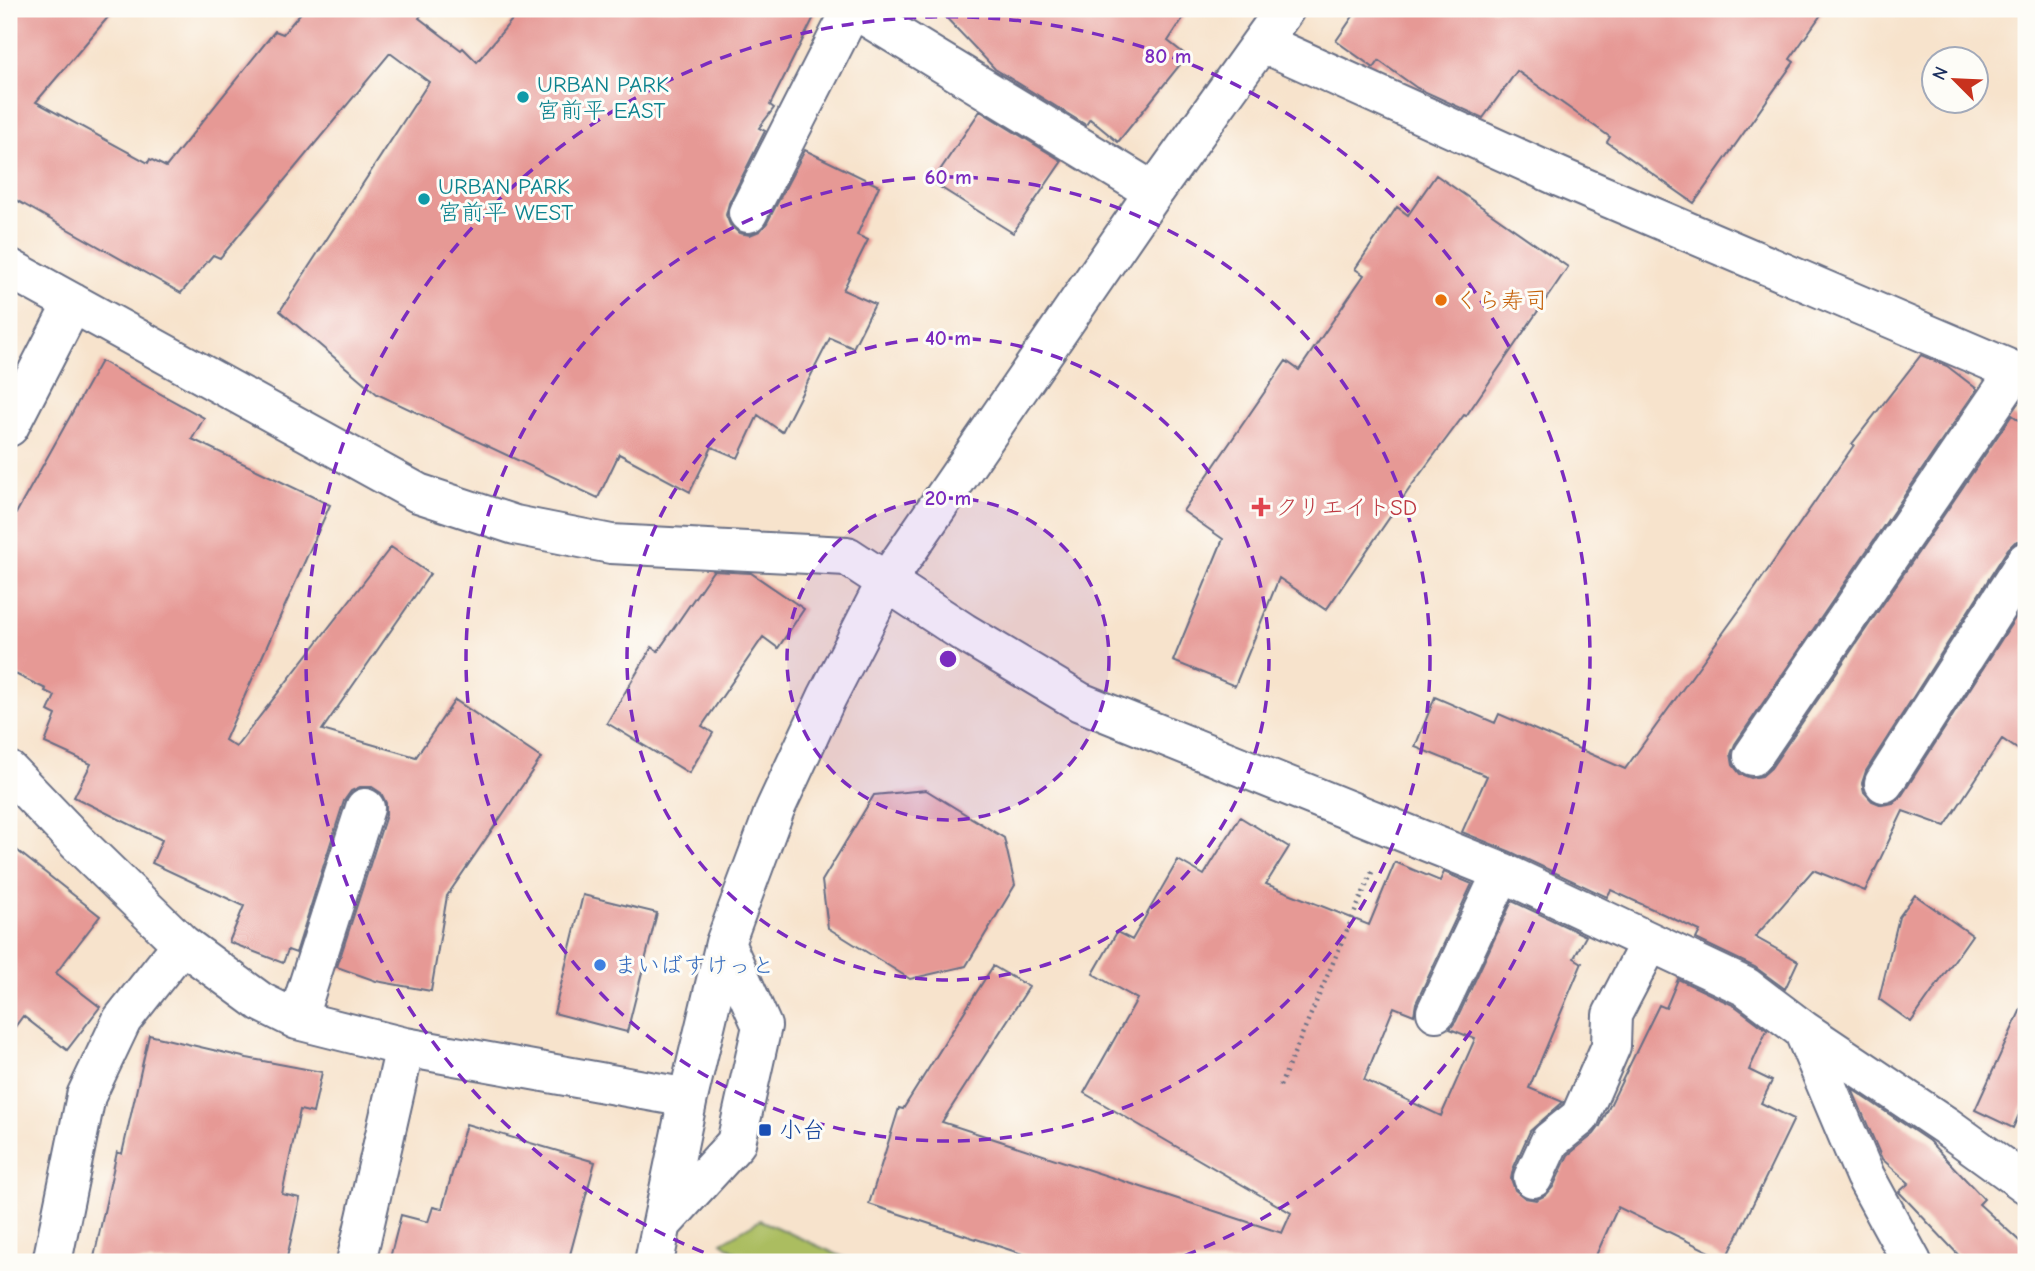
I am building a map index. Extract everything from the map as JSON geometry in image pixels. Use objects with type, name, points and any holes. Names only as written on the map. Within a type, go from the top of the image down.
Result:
[{"type":"street","points":[[748,213],[853,9],[1154,192]]},
{"type":"street","points":[[654,1262],[688,1098],[725,943],[775,809],[827,697],[886,582],[1154,192],[1285,9]]},
{"type":"street","points":[[1263,43],[1574,183],[2021,374],[1754,756]]},
{"type":"street","points":[[9,268],[418,493],[515,525],[611,544],[847,556],[964,632],[1080,702],[1502,872],[1746,987],[1803,1030],[1935,1118],[2026,1184]]},
{"type":"street","points":[[9,427],[73,303]]},
{"type":"street","points":[[1884,783],[2026,561]]},
{"type":"street","points":[[9,771],[78,843],[182,943],[261,1002],[296,1020],[405,1048],[688,1098]]},
{"type":"street","points":[[296,1020],[365,808]]},
{"type":"street","points":[[1436,1012],[1502,872]]},
{"type":"street","points":[[1533,1178],[1550,1141],[1580,1117],[1611,1046],[1612,1015],[1650,942]]},
{"type":"street","points":[[52,1262],[86,1096],[122,1020],[182,943]]},
{"type":"street","points":[[662,1224],[736,1143],[739,1130],[762,1026],[725,943]]},
{"type":"street","points":[[1803,1030],[1865,1176],[1912,1262]]},
{"type":"street","points":[[356,1262],[405,1048]]},
{"type":"path","points":[[1280,1086],[1391,827]]},
{"type":"green space","points":[[760,1220],[854,1262],[750,1262],[722,1242]]},
{"type":"building","points":[[9,9],[115,9],[36,102],[148,163],[150,159],[166,167],[275,31],[283,34],[304,9],[426,9],[419,18],[461,50],[463,48],[477,62],[521,9],[818,9],[770,105],[774,108],[759,128],[765,131],[729,203],[726,215],[730,225],[739,233],[750,235],[760,231],[767,223],[805,150],[879,186],[857,235],[868,240],[843,290],[875,304],[853,348],[830,338],[782,432],[758,415],[738,458],[712,447],[690,492],[619,454],[598,498],[377,394],[280,311],[429,82],[390,53],[220,258],[213,255],[181,293],[9,196]]},
{"type":"building","points":[[938,9],[1189,9],[1168,41],[1187,56],[1118,142],[1090,119],[1086,125],[995,69]]},
{"type":"building","points":[[1358,9],[1825,9],[1790,59],[1794,62],[1694,203],[1607,142],[1610,137],[1517,71],[1483,118],[1417,88],[1379,61],[1374,68],[1336,41]]},
{"type":"building","points":[[980,111],[1062,161],[1013,233],[932,182]]},
{"type":"building","points":[[1436,175],[1568,267],[1466,416],[1464,415],[1412,485],[1326,610],[1279,578],[1235,686],[1173,661],[1223,539],[1183,511],[1286,361],[1299,370],[1364,275],[1355,269],[1397,207],[1408,215]]},
{"type":"building","points":[[1921,355],[1947,366],[1977,389],[1735,744],[1731,754],[1733,765],[1740,774],[1751,778],[1762,776],[1771,768],[2012,415],[2026,425],[2026,539],[2015,542],[2008,549],[1866,771],[1862,783],[1864,792],[1872,801],[1882,805],[1893,803],[1902,795],[2026,601],[2026,755],[2002,739],[1945,826],[1903,811],[1865,891],[1813,870],[1755,937],[1798,961],[1785,989],[1755,967],[1696,939],[1700,931],[1611,890],[1607,897],[1462,832],[1487,776],[1415,747],[1435,697],[1495,723],[1499,714],[1625,769],[1749,597],[1854,445],[1852,444]]},
{"type":"building","points":[[101,361],[204,418],[192,439],[330,505],[225,740],[236,747],[391,547],[430,574],[322,730],[416,757],[455,700],[541,758],[447,896],[431,991],[376,981],[337,967],[386,815],[386,803],[381,793],[372,787],[360,787],[351,791],[344,801],[296,953],[288,950],[283,963],[229,942],[244,906],[152,863],[162,840],[74,797],[91,764],[45,743],[56,715],[48,711],[55,696],[9,671],[9,526]]},
{"type":"building","points":[[713,571],[751,573],[804,609],[778,648],[763,637],[702,726],[713,733],[689,773],[607,723],[652,647],[658,651]]},
{"type":"building","points":[[926,790],[1004,838],[1015,885],[966,966],[910,979],[828,928],[822,881],[874,795]]},
{"type":"building","points":[[1240,817],[1289,847],[1266,884],[1369,925],[1395,862],[1440,881],[1444,872],[1472,884],[1416,1003],[1414,1015],[1394,1007],[1364,1080],[1441,1116],[1475,1039],[1450,1029],[1512,901],[1586,936],[1574,958],[1582,963],[1529,1088],[1563,1102],[1530,1131],[1513,1169],[1511,1179],[1515,1190],[1525,1198],[1536,1200],[1546,1195],[1553,1187],[1568,1155],[1600,1126],[1659,1005],[1666,1008],[1678,979],[1735,1006],[1767,1030],[1749,1070],[1772,1081],[1761,1103],[1794,1119],[1726,1260],[1618,1207],[1593,1262],[1047,1262],[869,1204],[899,1108],[903,1109],[993,966],[1029,987],[942,1122],[1282,1233],[1291,1213],[1084,1093],[1137,999],[1093,974],[1117,932],[1132,940],[1178,860],[1204,875]]},
{"type":"building","points":[[9,844],[100,916],[56,973],[100,1007],[67,1050],[23,1016],[9,1035]]},
{"type":"building","points":[[583,895],[657,913],[627,1032],[554,1013]]},
{"type":"building","points":[[1915,895],[1972,935],[1911,1022],[1879,999],[1899,917]]},
{"type":"building","points":[[2026,998],[2026,1099],[2013,1128],[1975,1110]]},
{"type":"building","points":[[149,1035],[322,1072],[313,1113],[300,1110],[282,1194],[300,1198],[286,1262],[93,1262],[117,1152],[122,1154]]},
{"type":"building","points":[[1852,1089],[1929,1141],[1984,1199],[1979,1204],[2026,1247],[2026,1262],[1965,1262],[1899,1192],[1909,1183],[1882,1159]]},
{"type":"building","points":[[466,1124],[595,1162],[568,1262],[389,1262],[401,1215],[428,1222],[433,1207],[442,1209]]},
{"type":"place","name":"URBAN PARK 宮前平 EAST","points":[[523,97]]},
{"type":"place","name":"URBAN PARK 宮前平 WEST","points":[[424,199]]},
{"type":"place","name":"くら寿司","points":[[1441,300]]},
{"type":"place","name":"クリエイトSD","points":[[1261,507]]},
{"type":"place","name":"まいばすけっと","points":[[600,965]]},
{"type":"place","name":"小台","points":[[765,1130]]}]
